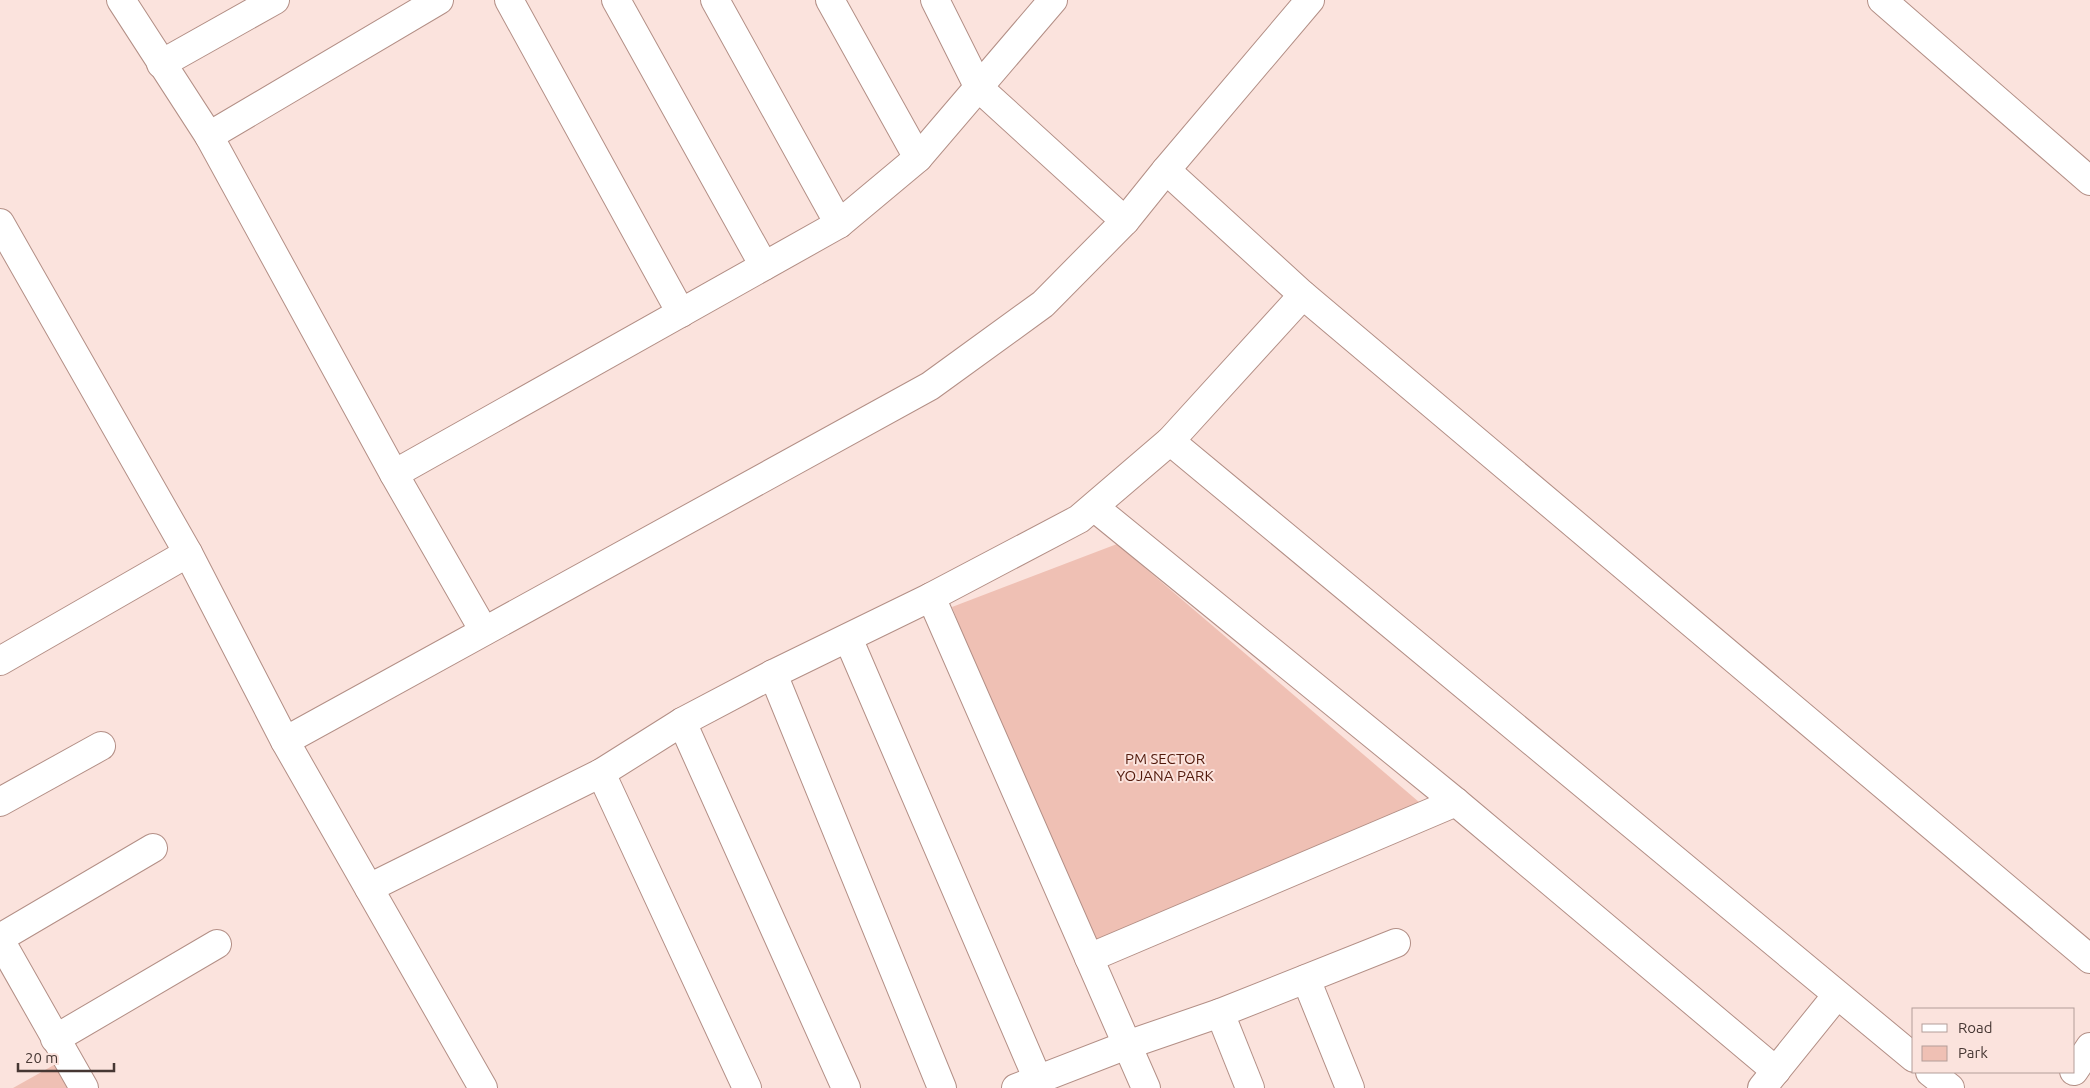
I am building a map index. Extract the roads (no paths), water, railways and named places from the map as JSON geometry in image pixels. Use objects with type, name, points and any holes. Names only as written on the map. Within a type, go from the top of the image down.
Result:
[{"type":"street","points":[[121,0],[209,136],[394,474],[484,631]]},
{"type":"street","points":[[161,64],[275,0]]},
{"type":"street","points":[[209,136],[439,0]]},
{"type":"street","points":[[509,0],[681,313]]},
{"type":"street","points":[[616,0],[764,266]]},
{"type":"street","points":[[715,0],[839,224]]},
{"type":"street","points":[[830,0],[918,158]]},
{"type":"street","points":[[935,0],[979,88],[1125,221]]},
{"type":"street","points":[[394,474],[839,224],[918,158],[1053,0]]},
{"type":"street","points":[[285,741],[930,386],[1043,304],[1125,221],[1310,0]]},
{"type":"street","points":[[1882,0],[2090,181]]},
{"type":"street","points":[[1166,170],[1303,295],[2090,959]]},
{"type":"street","points":[[0,222],[188,553],[285,741],[483,1088]]},
{"type":"street","points":[[369,888],[601,773],[682,722],[773,674],[931,597],[1079,519],[1170,441],[1303,295]]},
{"type":"street","points":[[1170,441],[1912,1056]]},
{"type":"street","points":[[1094,507],[1456,802],[1769,1080],[1837,996]]},
{"type":"street","points":[[0,661],[188,553]]},
{"type":"street","points":[[931,597],[1146,1088]]},
{"type":"street","points":[[848,638],[1027,1084],[1127,1045],[1220,1013],[1396,943]]},
{"type":"street","points":[[773,674],[942,1088]]},
{"type":"street","points":[[682,722],[846,1088]]},
{"type":"street","points":[[0,802],[101,746]]},
{"type":"street","points":[[601,773],[747,1088]]},
{"type":"street","points":[[1089,958],[1456,802]]},
{"type":"street","points":[[84,1088],[0,939],[153,848]]},
{"type":"street","points":[[55,1039],[217,944]]},
{"type":"street","points":[[1306,979],[1350,1088]]},
{"type":"street","points":[[1220,1013],[1250,1088]]},
{"type":"street","points":[[2075,1070],[2090,1047]]},
{"type":"street","points":[[1931,1073],[1950,1088]]},
{"type":"park label","name":"PM SECTOR YOJANA PARK","points":[[1165,768]]}]
